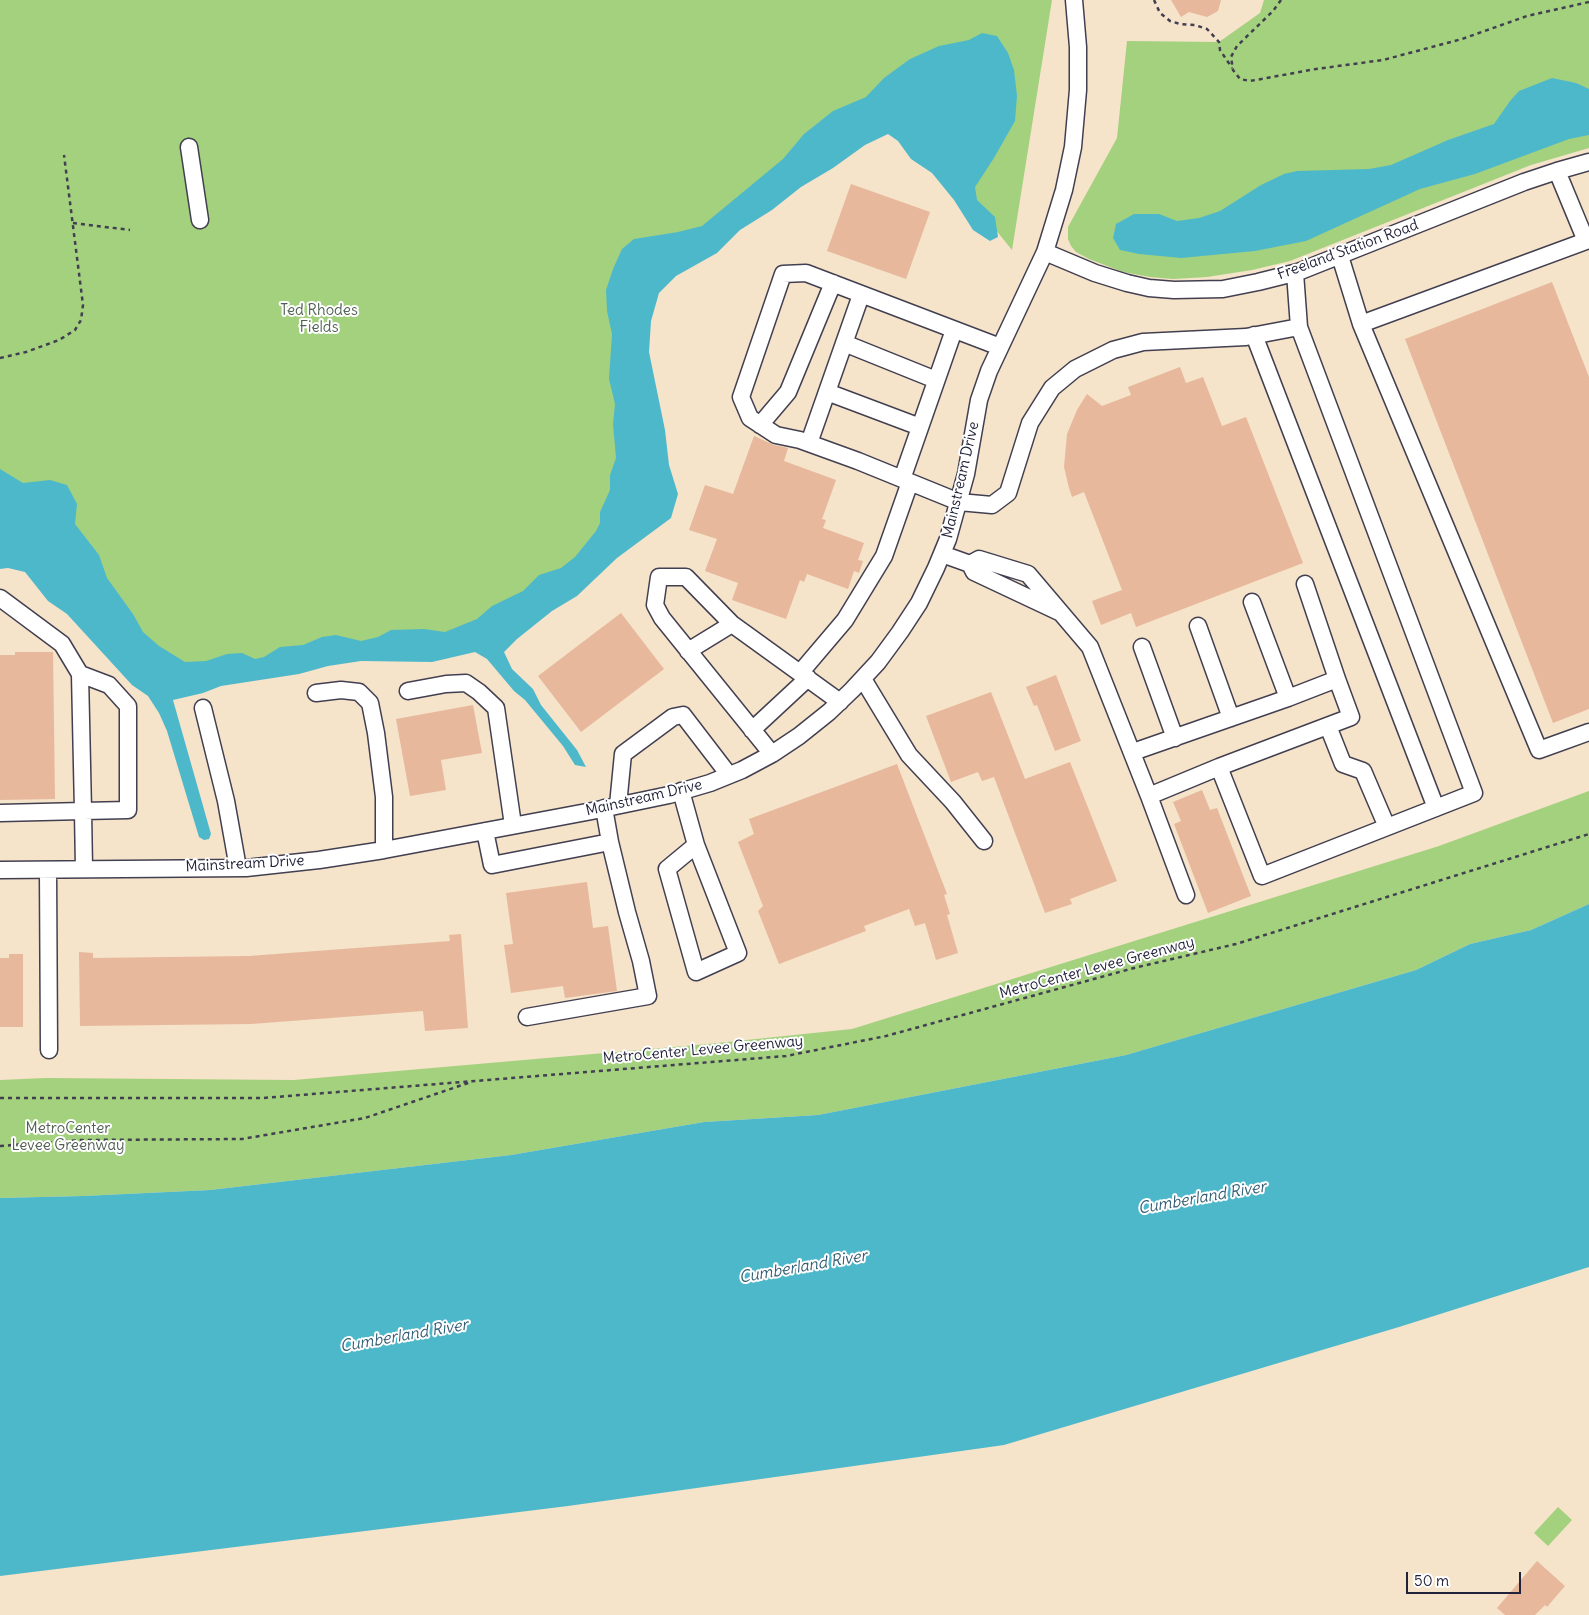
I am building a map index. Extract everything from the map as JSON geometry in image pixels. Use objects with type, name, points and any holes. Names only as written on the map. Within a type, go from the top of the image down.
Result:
[{"type":"street","name":"Mainstream Drive","points":[[0,870],[238,868],[319,860],[384,850],[611,807],[682,791],[730,775],[772,754],[799,736],[840,702],[878,662],[923,594],[948,539],[959,502],[979,400],[989,371],[1045,252],[1064,190],[1073,147],[1078,90],[1078,47],[1074,0]]},
{"type":"street","points":[[189,147],[200,220]]},
{"type":"street","name":"Freeland Station Road","points":[[1045,252],[1095,273],[1149,288],[1174,290],[1223,288],[1258,282],[1295,272],[1557,170],[1589,162]]},
{"type":"street","points":[[1361,324],[1588,244],[1557,170]]},
{"type":"street","points":[[1340,256],[1361,324],[1540,750],[1589,732]]},
{"type":"street","points":[[1220,767],[1262,876],[1474,793],[1299,327],[1295,272]]},
{"type":"street","points":[[1000,347],[806,273],[783,274],[742,397],[750,418],[776,435],[809,443],[959,502],[992,504],[1008,493],[1030,423],[1052,388],[1075,368],[1113,350],[1143,342],[1254,335],[1299,327]]},
{"type":"street","points":[[760,425],[788,392],[833,283]]},
{"type":"street","points":[[809,443],[861,294]]},
{"type":"street","points":[[752,730],[804,676],[845,620],[884,556],[920,427],[954,330]]},
{"type":"street","points":[[1254,335],[1436,808]]},
{"type":"street","points":[[844,343],[936,380]]},
{"type":"street","points":[[827,392],[920,427]]},
{"type":"street","points":[[942,554],[970,564],[979,559],[1028,574],[1090,647],[1133,752],[1186,895]]},
{"type":"street","points":[[772,754],[662,618],[655,605],[659,577],[686,577],[732,624],[840,702]]},
{"type":"street","points":[[1149,796],[1351,717],[1305,584]]},
{"type":"street","points":[[0,598],[62,644],[80,674],[84,869]]},
{"type":"street","points":[[1252,602],[1288,698]]},
{"type":"street","points":[[688,650],[732,624]]},
{"type":"street","points":[[1198,626],[1231,718]]},
{"type":"street","points":[[1142,647],[1175,738]]},
{"type":"street","points":[[0,813],[128,810],[128,706],[109,685],[80,674]]},
{"type":"street","points":[[863,679],[909,755],[953,802],[984,841]]},
{"type":"street","points":[[1133,752],[1337,680]]},
{"type":"street","points":[[408,691],[446,684],[466,683],[496,708],[513,825]]},
{"type":"street","points":[[316,693],[341,690],[359,692],[370,703],[376,733],[384,797],[384,850]]},
{"type":"street","points":[[203,708],[226,802],[238,868]]},
{"type":"street","points":[[527,1017],[648,996],[641,961],[610,842],[611,807],[623,754],[674,717],[683,715],[730,775]]},
{"type":"street","points":[[1328,726],[1343,764],[1363,771],[1387,827]]},
{"type":"street","points":[[682,791],[696,845],[738,953],[696,972],[667,869],[696,845]]},
{"type":"street","points":[[485,831],[492,865],[610,842]]},
{"type":"street","points":[[48,870],[49,1050]]},
{"type":"path","points":[[1154,0],[1160,14],[1170,21],[1207,29],[1219,42],[1220,50],[1240,79],[1250,81],[1316,69],[1383,60],[1462,39],[1527,16],[1589,2]]},
{"type":"path","points":[[1233,70],[1231,57],[1237,46],[1273,12],[1281,0]]},
{"type":"path","points":[[0,358],[26,352],[59,340],[75,330],[81,320],[83,305],[64,155]]},
{"type":"path","points":[[73,224],[130,230]]},
{"type":"path","name":"MetroCenter Levee Greenway","points":[[0,1098],[263,1098],[786,1056],[886,1036],[1134,968],[1236,944],[1589,834]]},
{"type":"path","points":[[0,1146],[81,1140],[242,1139],[365,1118],[474,1080]]},
{"type":"green space","name":"Ted Rhodes Fields","points":[[0,0],[1052,0],[1012,250],[903,115],[650,274],[635,367],[655,503],[510,627],[159,677],[8,558],[0,557]]},
{"type":"green space","points":[[1264,0],[1589,0],[1589,148],[1531,165],[1290,261],[1252,270],[1207,277],[1173,279],[1150,277],[1123,272],[1076,252],[1068,239],[1068,227],[1117,138],[1127,41],[1219,42],[1260,13]]},
{"type":"green space","name":"MetroCenter Levee Greenway","points":[[1589,791],[1589,904],[1531,930],[1470,944],[1416,970],[1126,1055],[818,1115],[704,1122],[511,1155],[210,1190],[0,1198],[0,1080],[45,1078],[294,1080],[708,1044],[852,1029],[1439,846]]},
{"type":"green space","points":[[1558,1507],[1572,1520],[1548,1546],[1534,1533]]},
{"type":"water","points":[[982,33],[997,36],[1008,53],[1014,70],[1017,96],[1015,121],[975,187],[977,200],[995,217],[998,237],[990,241],[973,230],[954,200],[932,173],[911,159],[898,141],[888,134],[865,145],[833,168],[801,187],[772,210],[740,230],[717,253],[676,276],[659,293],[651,321],[649,352],[665,430],[669,465],[678,494],[671,518],[617,558],[577,596],[552,611],[504,652],[512,669],[533,689],[541,705],[577,750],[586,767],[575,765],[563,746],[525,700],[514,691],[487,659],[475,652],[432,662],[361,661],[328,666],[299,674],[221,686],[203,693],[173,700],[211,834],[209,839],[204,840],[199,837],[167,731],[159,713],[148,696],[132,685],[67,614],[48,601],[25,572],[8,568],[0,569],[0,469],[23,483],[50,480],[67,485],[77,504],[75,524],[99,555],[107,578],[133,614],[143,632],[159,646],[185,662],[206,661],[227,654],[242,653],[255,659],[264,657],[280,647],[303,645],[322,637],[336,635],[361,641],[378,637],[391,630],[424,629],[445,632],[477,619],[492,606],[523,591],[539,575],[561,568],[575,557],[596,531],[600,523],[600,512],[610,490],[610,475],[616,458],[613,424],[615,404],[609,379],[612,334],[607,311],[606,290],[622,249],[634,239],[702,226],[783,159],[804,134],[833,111],[866,97],[884,78],[910,59],[939,46],[969,40]]},
{"type":"water","points":[[1552,78],[1576,83],[1589,89],[1589,135],[1569,139],[1475,174],[1420,189],[1306,241],[1255,251],[1181,258],[1120,250],[1113,238],[1116,224],[1134,214],[1159,214],[1177,221],[1199,218],[1220,211],[1261,185],[1284,174],[1297,171],[1369,169],[1391,165],[1448,140],[1494,124],[1519,91]]},
{"type":"water","name":"Cumberland River","points":[[1589,904],[1589,1267],[1399,1327],[1004,1445],[568,1506],[0,1576],[0,1198],[210,1190],[511,1155],[704,1122],[818,1115],[1126,1055],[1416,970],[1470,944],[1531,930]]},
{"type":"building","points":[[1171,0],[1221,0],[1218,11],[1207,17],[1189,12],[1181,17]]},
{"type":"building","points":[[851,184],[930,212],[906,279],[827,251]]},
{"type":"building","points":[[1552,282],[1589,377],[1589,709],[1553,723],[1405,339]]},
{"type":"building","points":[[1180,367],[1186,383],[1203,377],[1222,426],[1246,417],[1303,563],[1136,627],[1131,613],[1101,625],[1092,601],[1122,590],[1084,492],[1072,497],[1064,467],[1067,434],[1077,410],[1087,394],[1102,406],[1131,395],[1128,387]]},
{"type":"building","points":[[754,436],[774,445],[788,448],[784,461],[836,480],[822,519],[826,520],[823,528],[864,543],[858,560],[863,561],[859,573],[854,571],[848,589],[807,574],[804,582],[800,580],[786,619],[732,600],[738,583],[705,571],[717,539],[689,530],[705,485],[733,494]]},
{"type":"building","points":[[621,613],[664,669],[581,732],[538,676]]},
{"type":"building","points":[[15,652],[53,652],[55,799],[0,800],[0,655],[15,655]]},
{"type":"building","points":[[1056,675],[1081,741],[1055,751],[1037,705],[1034,706],[1026,687]]},
{"type":"building","points":[[991,692],[1025,779],[1070,762],[1117,881],[1070,899],[1072,904],[1045,913],[994,777],[982,781],[978,772],[951,782],[926,716]]},
{"type":"building","points":[[473,705],[482,753],[441,760],[446,790],[410,796],[396,719]]},
{"type":"building","points":[[897,764],[947,894],[944,895],[950,914],[947,915],[958,953],[936,960],[925,923],[915,926],[909,909],[864,926],[866,931],[779,964],[758,911],[763,906],[738,842],[754,834],[749,819]]},
{"type":"building","points":[[1202,790],[1210,810],[1217,808],[1251,896],[1208,913],[1174,824],[1181,821],[1173,802]]},
{"type":"building","points":[[587,882],[593,928],[608,926],[617,991],[565,998],[563,986],[511,993],[504,945],[513,944],[506,893]]},
{"type":"building","points":[[461,934],[468,1028],[425,1031],[423,1011],[251,1024],[80,1026],[79,952],[93,953],[93,958],[249,956],[450,941],[449,935]]},
{"type":"building","points":[[9,954],[23,954],[23,1027],[0,1027],[0,958],[9,958]]},
{"type":"building","points":[[1537,1561],[1565,1586],[1547,1607],[1545,1605],[1535,1615],[1505,1615],[1497,1608]]}]
